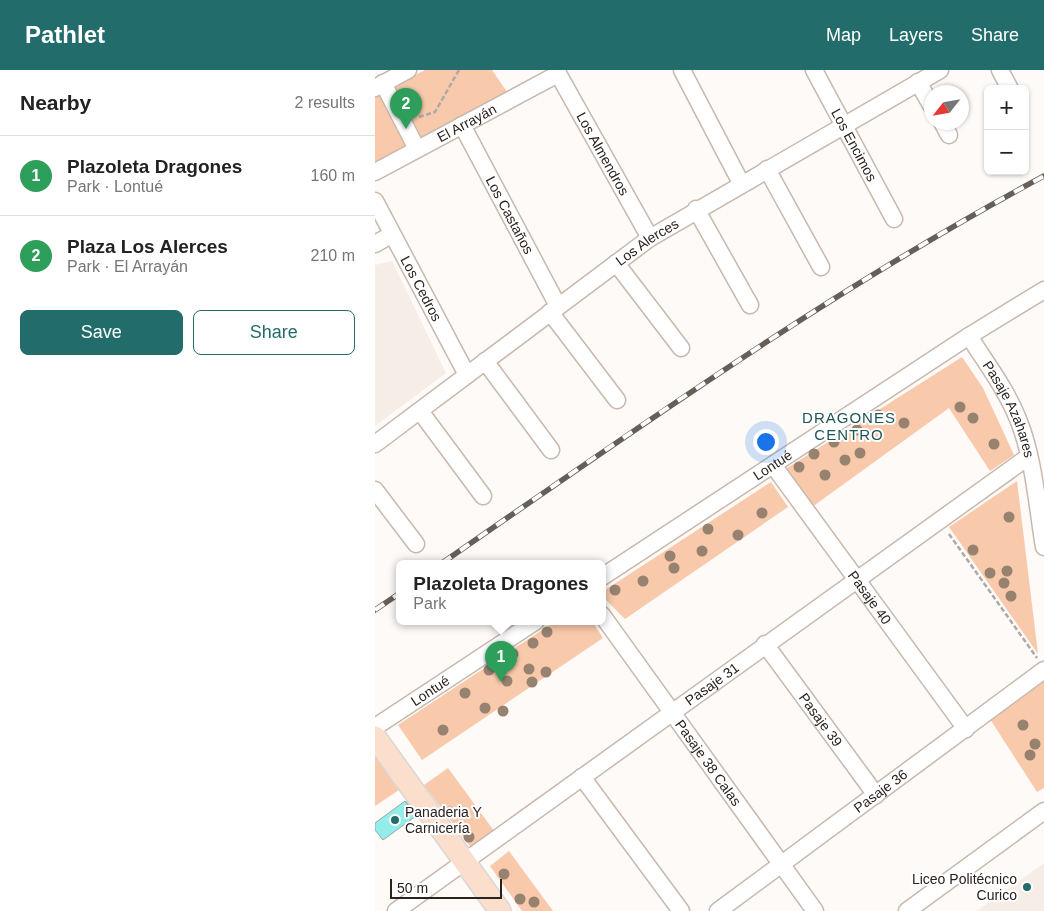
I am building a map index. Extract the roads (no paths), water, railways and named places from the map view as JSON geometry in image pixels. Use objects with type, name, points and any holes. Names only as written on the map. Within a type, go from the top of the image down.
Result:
[{"type":"main road","points":[[375,737],[500,911]]},
{"type":"street","points":[[408,70],[379,86],[404,121],[417,149]]},
{"type":"street","points":[[682,70],[741,183]]},
{"type":"street","name":"Los Encimos","points":[[814,70],[894,219]]},
{"type":"street","name":"Los Alerces","points":[[375,444],[650,238],[696,209],[940,70]]},
{"type":"street","points":[[999,70],[1008,85]]},
{"type":"street","name":"El Arrayán","points":[[375,172],[557,72]]},
{"type":"street","name":"Los Almendros","points":[[557,72],[650,238]]},
{"type":"street","points":[[918,82],[924,93]]},
{"type":"street","name":"Los Castaños","points":[[462,125],[554,309],[617,400]]},
{"type":"street","points":[[767,168],[821,267]]},
{"type":"street","name":"Los Cedros","points":[[375,201],[391,235],[467,374]]},
{"type":"street","points":[[696,209],[749,305]]},
{"type":"street","points":[[375,244],[391,235]]},
{"type":"street","points":[[617,262],[681,348]]},
{"type":"street","name":"Lontué","points":[[606,574],[969,336],[1044,290]]},
{"type":"street","name":"Pasaje Azahares","points":[[969,336],[1014,408],[1023,432],[1044,546]]},
{"type":"street","points":[[485,361],[551,450]]},
{"type":"street","points":[[420,411],[483,496]]},
{"type":"street","name":"Pasaje 31","points":[[396,911],[765,644],[1028,457]]},
{"type":"street","name":"Pasaje 40","points":[[773,465],[966,729]]},
{"type":"street","points":[[375,490],[415,544]]},
{"type":"street","name":"Pasaje 38 Calas","points":[[606,621],[815,911]]},
{"type":"street","name":"Lontué","points":[[375,727],[530,625]]},
{"type":"street","name":"Pasaje 39","points":[[765,644],[876,795]]},
{"type":"street","name":"Pasaje 36","points":[[718,911],[966,729],[1041,665]]},
{"type":"street","points":[[582,777],[681,911]]},
{"type":"street","points":[[909,910],[1044,811]]},
{"type":"railway","points":[[446,560],[663,411],[813,312],[966,219],[1044,176]]},
{"type":"railway","points":[[375,610],[396,596]]},
{"type":"place","name":"Plaza Los Alerces","points":[[406,129]]},
{"type":"place","name":"Plazoleta Dragones","points":[[501,682]]},
{"type":"place","name":"Panaderia Y Carnicería","points":[[395,820]]},
{"type":"place","name":"Liceo Politécnico Curico","points":[[1027,887]]},
{"type":"district","name":"DRAGONES CENTRO","points":[[849,426]]}]
